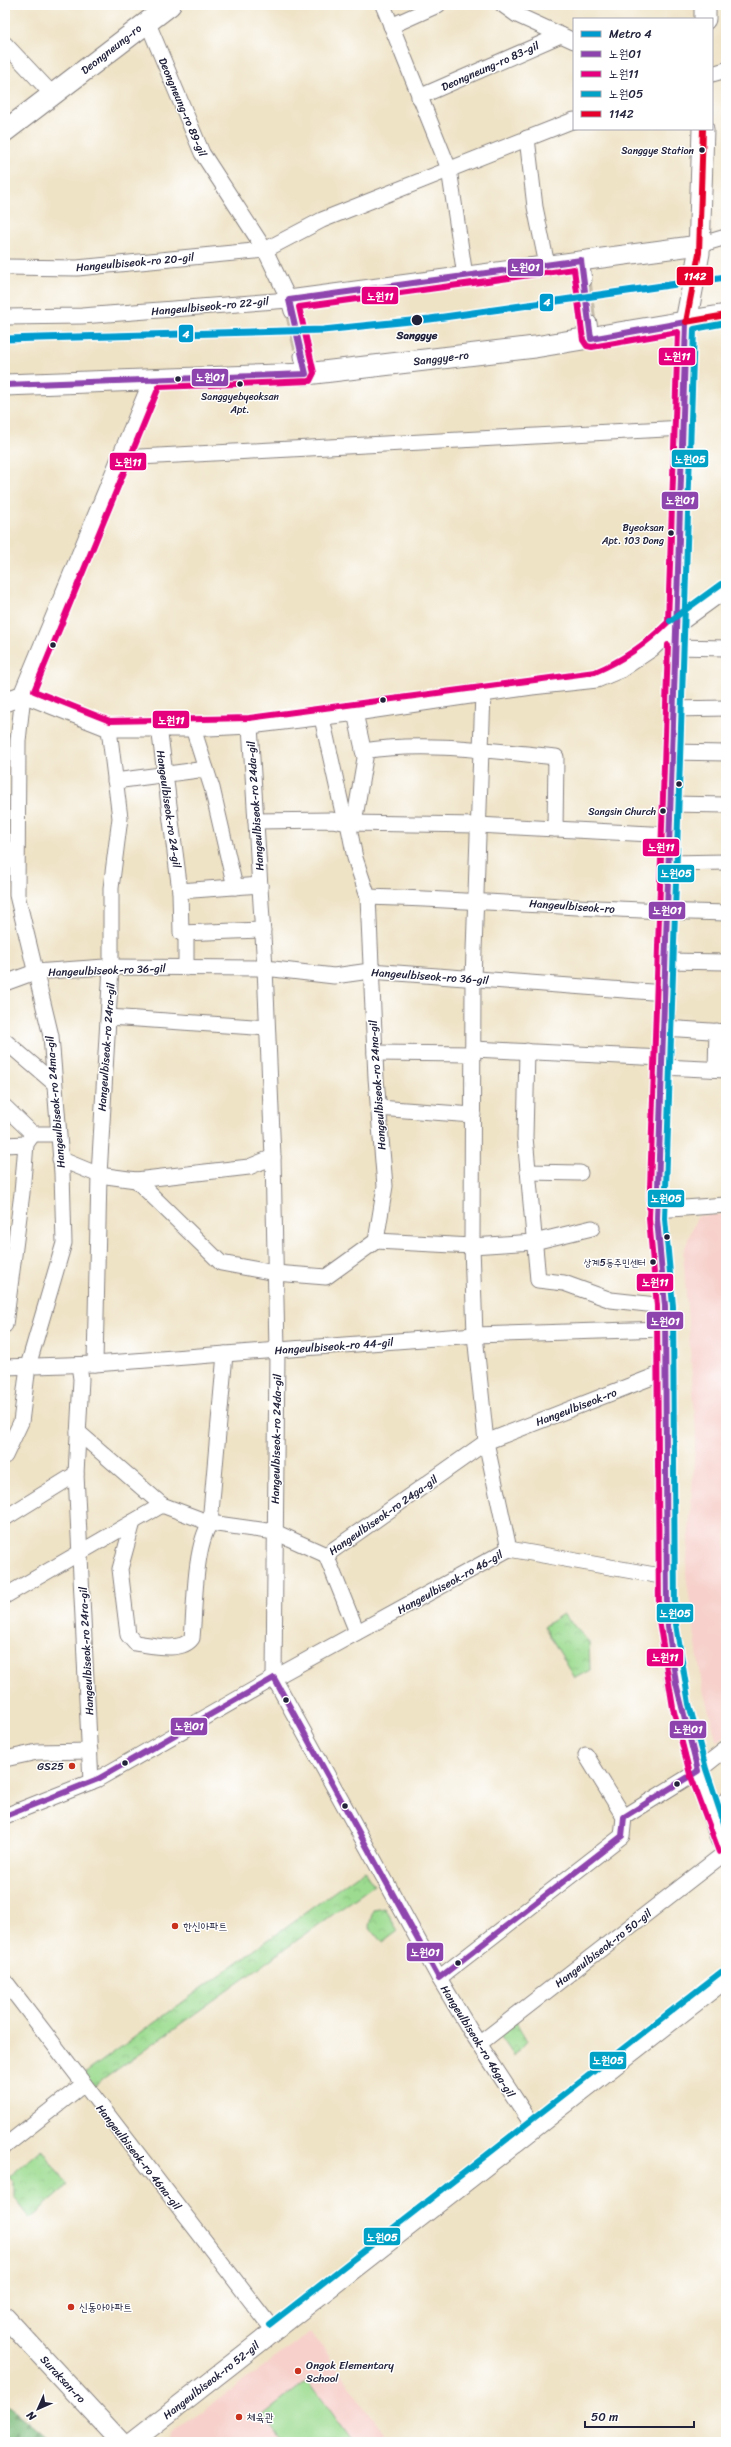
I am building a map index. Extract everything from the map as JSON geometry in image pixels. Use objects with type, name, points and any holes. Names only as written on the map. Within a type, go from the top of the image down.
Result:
[{"type":"main road","points":[[705,5],[705,18]]},
{"type":"main road","name":"Deongneung-ro","points":[[5,131],[156,12]]},
{"type":"main road","points":[[703,130],[699,245],[686,322],[684,428],[675,637],[668,912],[657,1210],[665,1306],[667,1619],[676,1683],[698,1771],[719,1806],[726,1848]]},
{"type":"main road","name":"Sanggye-ro","points":[[5,385],[154,379],[304,365],[535,347],[590,331],[686,322],[726,315]]},
{"type":"street","points":[[383,5],[419,97],[450,169],[465,276]]},
{"type":"street","points":[[391,26],[438,5]]},
{"type":"street","name":"Deongneung-ro 83-gil","points":[[504,5],[517,15],[567,38]]},
{"type":"street","name":"Deongneung-ro 89-gil","points":[[156,12],[202,153],[265,250]]},
{"type":"street","name":"Deongneung-ro 83-gil","points":[[419,97],[567,38]]},
{"type":"street","points":[[5,44],[53,94]]},
{"type":"street","points":[[713,74],[726,70]]},
{"type":"street","name":"Hangeulbiseok-ro 20-gil","points":[[5,267],[77,268],[265,250],[322,220],[573,120]]},
{"type":"street","points":[[527,138],[535,206],[547,265]]},
{"type":"street","points":[[699,245],[726,237]]},
{"type":"street","name":"Hangeulbiseok-ro 22-gil","points":[[5,317],[82,316],[291,305],[465,276],[699,245]]},
{"type":"street","points":[[265,250],[291,305]]},
{"type":"street","points":[[581,260],[584,280]]},
{"type":"street","points":[[24,695],[154,379]]},
{"type":"street","points":[[121,458],[684,428]]},
{"type":"street","points":[[5,702],[24,695],[109,729],[250,726],[322,718],[483,693],[597,680],[621,670],[675,637],[726,590]]},
{"type":"street","points":[[675,637],[726,648]]},
{"type":"street","points":[[483,693],[473,979],[472,1246],[475,1335],[486,1442],[509,1549]]},
{"type":"street","name":"Hangeulbiseok-ro 24ma-gil","points":[[6,1452],[21,1422],[28,1366],[64,1243],[60,1159],[50,1036],[17,895],[18,741],[24,695]]},
{"type":"street","points":[[673,708],[726,708]]},
{"type":"street","points":[[349,822],[365,758],[355,713]]},
{"type":"street","name":"Hangeulbiseok-ro 24na-gil","points":[[322,718],[349,822],[354,858],[368,897],[370,971],[378,1108],[386,1186],[376,1241]]},
{"type":"street","name":"Hangeulbiseok-ro 24da-gil","points":[[250,726],[263,930],[273,1157],[277,1350],[274,1678]]},
{"type":"street","name":"Hangeulbiseok-ro 24-gil","points":[[159,727],[180,891]]},
{"type":"street","points":[[193,728],[206,769],[235,887]]},
{"type":"street","name":"Hangeulbiseok-ro 24ra-gil","points":[[95,1364],[99,1174],[111,967],[110,888],[120,818],[109,729]]},
{"type":"street","points":[[363,751],[410,747],[481,750],[556,757],[555,829]]},
{"type":"street","points":[[672,752],[726,752]]},
{"type":"street","points":[[115,781],[206,769]]},
{"type":"street","points":[[670,804],[726,805]]},
{"type":"street","points":[[256,821],[332,820],[349,822],[478,825],[670,835]]},
{"type":"street","points":[[669,864],[726,862]]},
{"type":"street","name":"Hangeulbiseok-ro 24da-gil","points":[[180,891],[260,885]]},
{"type":"street","points":[[180,891],[181,933],[263,930]]},
{"type":"street","points":[[368,897],[476,900]]},
{"type":"street","name":"Hangeulbiseok-ro","points":[[476,900],[668,912],[726,913]]},
{"type":"street","points":[[186,934],[186,968]]},
{"type":"street","points":[[666,961],[726,962]]},
{"type":"street","name":"Hangeulbiseok-ro 36-gil","points":[[5,982],[35,972],[111,967],[265,968],[334,976],[370,971],[665,993]]},
{"type":"street","points":[[109,1017],[267,1028]]},
{"type":"street","points":[[375,1053],[527,1051],[663,1062],[721,1070],[722,1031],[664,1028]]},
{"type":"street","points":[[5,1041],[54,1083]]},
{"type":"street","points":[[527,1051],[525,1137],[538,1280],[564,1283],[611,1300],[665,1306]]},
{"type":"street","points":[[5,1107],[29,1139],[5,1325]]},
{"type":"street","points":[[378,1108],[473,1115]]},
{"type":"street","points":[[5,1144],[57,1134]]},
{"type":"street","points":[[60,1159],[99,1174],[136,1180],[249,1167],[273,1157]]},
{"type":"street","points":[[528,1172],[580,1173]]},
{"type":"street","points":[[136,1180],[221,1263],[275,1273],[326,1277],[376,1241],[472,1246],[534,1242],[592,1228]]},
{"type":"street","points":[[657,1210],[726,1205]]},
{"type":"street","name":"Hangeulbiseok-ro 44-gil","points":[[5,1367],[95,1364],[475,1335],[664,1329]]},
{"type":"street","points":[[133,1522],[122,1556],[120,1569],[128,1635],[135,1643],[178,1646],[186,1645],[192,1638],[201,1547],[205,1532],[210,1523],[225,1354]]},
{"type":"street","name":"Hangeulbiseok-ro 24ra-gil","points":[[79,1365],[81,1379],[76,1474],[81,1551],[91,1782]]},
{"type":"street","name":"Hangeulbiseok-ro","points":[[486,1442],[665,1372]]},
{"type":"street","points":[[78,1432],[162,1505],[210,1523],[275,1532]]},
{"type":"street","name":"Hangeulbiseok-ro 24ga-gil","points":[[275,1532],[326,1556],[486,1442]]},
{"type":"street","points":[[5,1518],[76,1474]]},
{"type":"street","points":[[5,1596],[162,1505]]},
{"type":"street","name":"Hangeulbiseok-ro 46-gil","points":[[5,1816],[91,1782],[274,1678],[509,1549],[666,1577]]},
{"type":"street","points":[[326,1556],[357,1632]]},
{"type":"street","name":"Hangeulbiseok-ro 46ga-gil","points":[[274,1678],[439,1978],[479,2044],[535,2129]]},
{"type":"street","points":[[624,1817],[698,1771],[726,1749]]},
{"type":"street","points":[[5,1759],[38,1752],[90,1751]]},
{"type":"street","points":[[439,1978],[622,1836],[624,1817],[586,1755]]},
{"type":"street","name":"Hangeulbiseok-ro 50-gil","points":[[479,2044],[726,1852]]},
{"type":"street","name":"Hangeulbiseok-ro 52-gil","points":[[132,2442],[535,2129],[726,1978]]},
{"type":"street","name":"Hangeulbiseok-ro 46na-gil","points":[[5,1982],[274,2331]]},
{"type":"street","points":[[5,2146],[84,2084]]},
{"type":"street","name":"Suraksan-ro","points":[[5,2317],[121,2442]]},
{"type":"shaded area","points":[[726,1214],[726,1735],[717,1742],[702,1686],[686,1574],[696,1432],[683,1253],[697,1216]]},
{"type":"shaded area","name":"Ongok Elementary School","points":[[311,2332],[390,2442],[170,2442],[171,2434]]},
{"type":"green space","points":[[563,1614],[589,1642],[590,1670],[575,1678],[544,1626]]},
{"type":"green space","points":[[364,1870],[374,1885],[90,2089],[80,2077]]},
{"type":"green space","points":[[385,1908],[398,1931],[382,1943],[369,1926],[373,1910]]},
{"type":"green space","points":[[516,2022],[527,2041],[514,2056],[499,2034]]},
{"type":"green space","points":[[41,2149],[67,2186],[30,2218],[14,2197],[14,2183],[9,2177]]},
{"type":"green space","points":[[308,2380],[353,2442],[283,2442],[263,2415]]},
{"type":"green space","points":[[5,2403],[48,2439],[51,2442],[5,2442]]},
{"type":"tunnel","points":[[584,280],[589,323]]},
{"type":"tunnel","points":[[292,311],[302,356]]},
{"type":"metro line","name":"4","points":[[5,339],[323,330],[430,319],[726,277]]},
{"type":"transit line","name":"1142","points":[[703,130],[699,253],[686,322],[726,315]]},
{"type":"transit line","name":"노원01","points":[[5,385],[306,374],[289,300],[581,260],[591,339],[686,322],[657,1219],[665,1306],[667,1619],[676,1683],[698,1771],[624,1817],[622,1836],[439,1978],[274,1678],[98,1779],[5,1816]]},
{"type":"transit line","name":"노원11","points":[[574,269],[583,340],[587,346],[592,347],[678,332],[668,622],[643,644],[625,657],[595,672],[249,718],[110,721],[34,691],[159,387],[310,381],[314,373],[299,307],[574,269]]},
{"type":"transit line","name":"노원05","points":[[726,323],[694,329],[665,1219],[673,1306],[675,1618],[689,1704],[706,1769],[726,1829]]},
{"type":"transit line","name":"노원05","points":[[670,621],[721,584]]},
{"type":"transit line","name":"노원11","points":[[668,645],[649,1219],[657,1306],[659,1620],[673,1708],[690,1774],[719,1852]]},
{"type":"transit line","name":"노원05","points":[[269,2325],[721,1972]]},
{"type":"place","name":"Sanggye Station","points":[[702,150]]},
{"type":"place","name":"Sanggye","points":[[417,320]]},
{"type":"place","name":"Sanggyebyeoksan Apt.","points":[[240,384]]},
{"type":"place","name":"Byeoksan Apt. 103 Dong","points":[[671,533]]},
{"type":"place","name":"Sangsin Church","points":[[663,811]]},
{"type":"place","name":"상계5동주민센터","points":[[653,1262]]},
{"type":"place","name":"GS25","points":[[72,1766]]},
{"type":"place","name":"한신아파트","points":[[175,1926]]},
{"type":"place","name":"신동아아파트","points":[[71,2307]]},
{"type":"place","name":"Ongok Elementary School","points":[[298,2371]]},
{"type":"place","name":"체육관","points":[[239,2417]]}]
